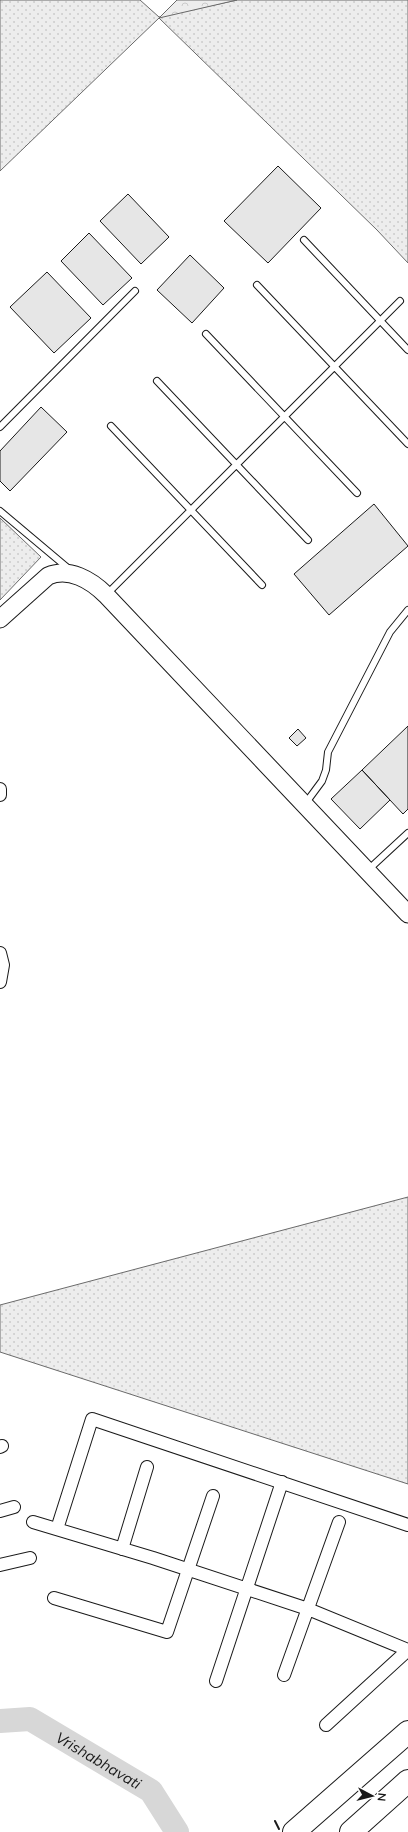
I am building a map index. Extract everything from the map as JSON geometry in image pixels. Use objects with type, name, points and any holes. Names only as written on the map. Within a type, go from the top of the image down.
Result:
[{"type":"highway","points":[[294,1832],[408,1732]]},
{"type":"highway","points":[[351,1832],[408,1781]]},
{"type":"street","points":[[0,619],[48,576],[57,572],[75,575],[92,582],[408,914]]},
{"type":"street","points":[[0,789],[0,795]]},
{"type":"street","points":[[0,953],[0,982]]},
{"type":"street","points":[[57,1529],[92,1419],[408,1525]]},
{"type":"street","points":[[122,1549],[147,1466]]},
{"type":"street","points":[[216,1681],[282,1482]]},
{"type":"street","points":[[54,1598],[167,1632],[213,1496]]},
{"type":"street","points":[[0,1511],[14,1507]]},
{"type":"street","points":[[33,1522],[308,1609],[408,1650],[326,1725]]},
{"type":"street","points":[[284,1675],[339,1522]]},
{"type":"street","points":[[0,1565],[30,1558]]},
{"type":"lane","points":[[304,240],[408,350]]},
{"type":"lane","points":[[257,285],[408,444]]},
{"type":"lane","points":[[0,427],[135,291]]},
{"type":"lane","points":[[106,595],[400,301]]},
{"type":"lane","points":[[206,334],[357,493]]},
{"type":"lane","points":[[157,382],[308,540]]},
{"type":"lane","points":[[111,426],[262,585]]},
{"type":"lane","points":[[0,511],[75,575]]},
{"type":"lane","points":[[305,805],[322,782],[326,770],[328,752],[390,632],[408,610]]},
{"type":"lane","points":[[367,870],[408,833]]},
{"type":"green space","points":[[0,0],[140,0],[159,17],[237,0],[408,0],[408,263],[377,230],[159,18],[0,171]]},
{"type":"green space","points":[[177,0],[237,0],[159,18]]},
{"type":"green space","points":[[0,518],[41,557],[0,600]]},
{"type":"green space","points":[[408,1197],[408,1484],[0,1352],[0,1305]]},
{"type":"building","points":[[278,166],[321,208],[268,263],[224,221]]},
{"type":"building","points":[[128,194],[169,237],[141,264],[100,221]]},
{"type":"building","points":[[89,233],[132,278],[103,305],[61,261]]},
{"type":"building","points":[[190,255],[224,288],[192,323],[157,290]]},
{"type":"building","points":[[47,272],[91,318],[54,353],[10,307]]},
{"type":"building","points":[[41,407],[67,432],[10,491],[0,481],[0,451]]},
{"type":"building","points":[[374,504],[408,546],[329,615],[294,574]]},
{"type":"building","points":[[408,726],[408,809],[403,814],[362,770]]},
{"type":"building","points":[[298,729],[306,738],[297,746],[289,738]]},
{"type":"building","points":[[362,770],[390,800],[360,829],[331,799]]},
{"type":"waterway","name":"Vrishabhavati","points":[[0,1721],[30,1719],[151,1791],[177,1832]]},
{"type":"wall","points":[[275,1821],[279,1829]]}]
